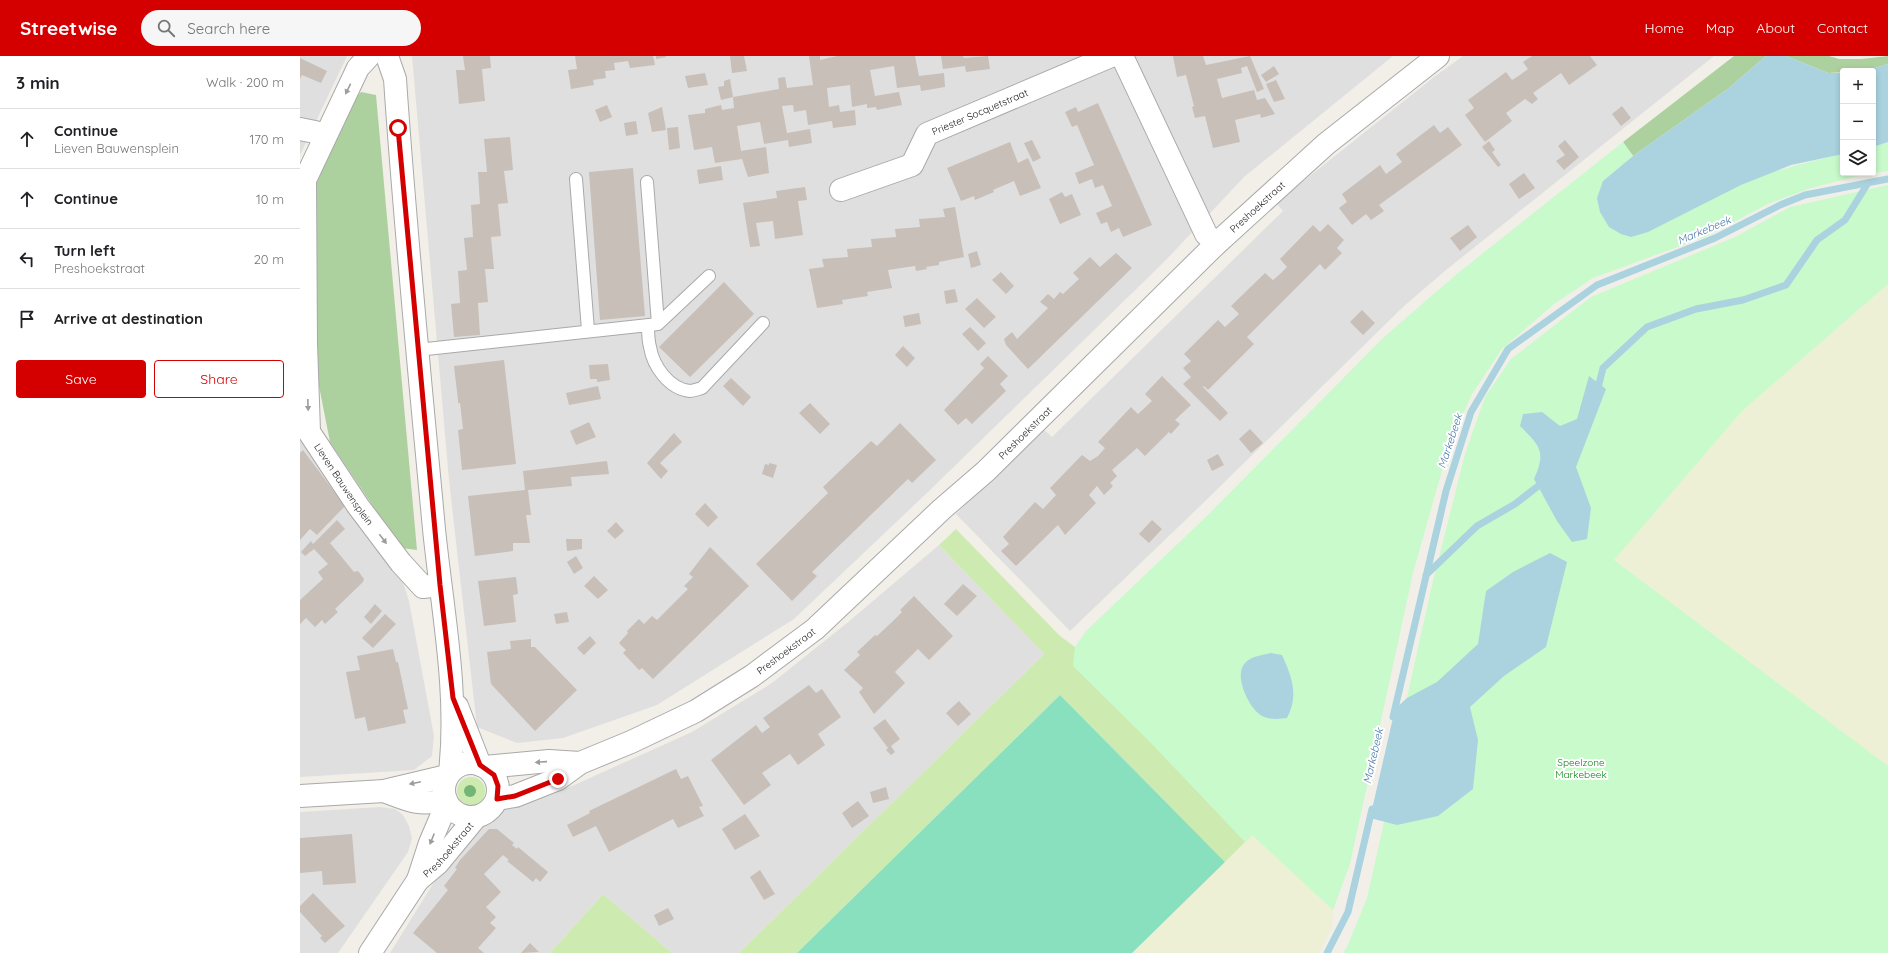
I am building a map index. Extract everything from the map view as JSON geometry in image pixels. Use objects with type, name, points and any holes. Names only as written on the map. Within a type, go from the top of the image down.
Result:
[{"type":"street","name":"Lieven Bauwensplein","points":[[369,56],[358,68],[305,180],[308,432],[358,506],[401,563],[423,587],[440,585]]},
{"type":"street","points":[[300,796],[384,791],[449,774],[459,766],[470,763],[482,766],[494,775],[498,786],[497,799],[492,807],[485,813],[476,817],[467,818],[452,810],[446,801],[443,790],[449,774],[452,754],[453,698],[440,585],[417,350],[395,79],[387,56]]},
{"type":"street","name":"Priester Socquetstraat","points":[[841,190],[912,165],[927,134],[1111,56]]},
{"type":"street","points":[[1122,56],[1206,234],[1216,244]]},
{"type":"street","name":"Preshoekstraat","points":[[497,799],[515,796],[558,779],[580,763],[613,750],[696,711],[752,676],[815,629],[942,509],[986,471],[1216,244],[1326,144],[1438,56]]},
{"type":"street","points":[[300,129],[325,136]]},
{"type":"street","points":[[453,698],[482,766]]},
{"type":"street","name":"Preshoekstraat","points":[[482,766],[549,761],[580,763]]},
{"type":"street","points":[[384,791],[417,803],[446,801]]},
{"type":"street","name":"Preshoekstraat","points":[[370,953],[418,880],[446,801]]},
{"type":"street","name":"Preshoekstraat","points":[[418,880],[438,863],[476,817]]},
{"type":"lane","points":[[576,179],[588,330]]},
{"type":"lane","points":[[647,182],[653,324],[650,347],[654,361],[661,373],[676,386],[691,391],[702,388],[763,323]]},
{"type":"lane","points":[[417,350],[653,324],[709,276]]},
{"type":"shaded area","points":[[300,56],[347,56],[300,155]]},
{"type":"shaded area","points":[[412,56],[1393,56],[1244,177],[1166,260],[929,491],[794,619],[657,705],[563,738],[517,743],[477,727],[449,480]]},
{"type":"shaded area","points":[[1463,56],[1714,56],[1446,270],[1404,306],[1070,631],[956,514],[1043,429],[1052,437],[1283,211],[1276,203],[1434,77]]},
{"type":"shaded area","points":[[300,428],[402,579],[409,601],[434,736],[432,756],[414,770],[300,777]]},
{"type":"shaded area","points":[[939,545],[1044,654],[739,953],[672,953],[603,894],[550,953],[390,953],[444,866],[478,829],[504,809],[572,786],[692,732],[772,683],[847,623]]},
{"type":"shaded area","points":[[380,807],[395,809],[403,815],[409,826],[412,838],[408,852],[338,953],[300,953],[300,812]]},
{"type":"green space","points":[[1734,56],[1766,56],[1729,88],[1633,156],[1623,142]]},
{"type":"green space","points":[[1786,56],[1829,56],[1839,59],[1861,59],[1888,56],[1888,64],[1875,68],[1840,68],[1840,72],[1828,73]]},
{"type":"green space","points":[[361,92],[376,95],[417,550],[401,548],[330,442],[318,381],[312,183],[349,105]]},
{"type":"green space","points":[[1623,142],[1633,156],[1603,181],[1631,237],[1659,226],[1741,184],[1779,170],[1804,163],[1840,155],[1840,176],[1859,176],[1808,189],[1768,204],[1705,237],[1593,278],[1554,304],[1502,349],[1472,394],[1449,446],[1413,573],[1350,864],[1333,910],[1252,835],[1245,842],[1151,743],[1073,666],[1075,647],[1086,631],[1208,515],[1384,337],[1458,273]]},
{"type":"green space","points":[[1888,142],[1888,171],[1876,173],[1876,146]]},
{"type":"green space","name":"Speelzone Markebeek","points":[[1888,185],[1888,284],[1742,411],[1614,560],[1888,766],[1888,953],[1343,953],[1347,947],[1367,898],[1384,822],[1394,755],[1432,585],[1465,454],[1485,397],[1511,359],[1591,297],[1735,237],[1790,207]]},
{"type":"green space","points":[[1888,284],[1888,767],[1614,560],[1742,411]]},
{"type":"green space","points":[[956,529],[1060,636],[1090,658],[1252,835],[1225,862],[1060,695],[797,953],[739,953],[1044,654],[939,545]]},
{"type":"green space","points":[[1060,695],[1225,862],[1132,953],[797,953]]},
{"type":"green space","points":[[471,777],[481,781],[485,791],[481,801],[471,805],[461,801],[457,791],[461,781]]},
{"type":"green space","points":[[1252,835],[1333,910],[1332,928],[1319,953],[1132,953]]},
{"type":"green space","points":[[603,894],[672,953],[550,953]]},
{"type":"water","points":[[1766,56],[1786,56],[1828,73],[1840,73],[1840,155],[1791,165],[1741,185],[1648,232],[1631,237],[1621,234],[1609,227],[1600,212],[1597,198],[1603,181],[1633,156],[1729,88]]},
{"type":"water","points":[[1888,64],[1888,142],[1876,146],[1876,68]]},
{"type":"water","points":[[1589,376],[1606,389],[1576,467],[1591,508],[1587,539],[1572,542],[1557,521],[1534,479],[1540,462],[1539,449],[1532,438],[1520,426],[1523,414],[1542,412],[1560,426],[1577,419]]},
{"type":"water","points":[[1550,553],[1567,562],[1546,647],[1504,676],[1470,707],[1478,740],[1473,789],[1438,816],[1397,825],[1370,818],[1395,709],[1407,698],[1437,682],[1478,644],[1486,591],[1513,572]]},
{"type":"water","points":[[1271,653],[1282,655],[1289,671],[1293,686],[1293,702],[1287,718],[1278,719],[1262,716],[1252,706],[1244,691],[1242,683],[1242,668],[1245,663],[1254,657]]},
{"type":"building","points":[[463,56],[490,56],[491,68],[482,69],[485,101],[459,104],[456,70],[465,70]]},
{"type":"building","points":[[575,56],[653,56],[655,65],[630,68],[628,61],[614,63],[615,70],[605,71],[606,78],[593,80],[594,85],[571,89],[568,70],[577,69]]},
{"type":"building","points":[[656,56],[666,56],[666,57],[656,59]]},
{"type":"building","points":[[730,56],[744,56],[747,71],[732,73]]},
{"type":"building","points":[[809,56],[820,56],[820,60],[837,56],[915,56],[919,76],[944,73],[945,87],[921,91],[920,85],[897,88],[894,66],[870,70],[875,96],[899,92],[902,105],[877,110],[876,107],[867,108],[867,104],[852,107],[850,85],[827,88],[829,107],[839,105],[840,112],[855,110],[856,125],[833,128],[832,121],[808,125],[806,110],[794,112],[793,105],[782,106],[787,133],[810,129],[812,143],[789,147],[788,140],[764,144],[760,122],[737,126],[741,151],[766,147],[769,173],[748,177],[742,159],[715,163],[712,147],[694,150],[688,115],[705,113],[705,109],[721,105],[722,110],[734,108],[733,97],[779,89],[778,78],[785,77],[787,88],[813,85]]},
{"type":"building","points":[[941,56],[963,56],[964,58],[988,56],[990,69],[966,72],[965,66],[943,69]]},
{"type":"building","points":[[1173,56],[1203,56],[1206,65],[1250,56],[1264,89],[1257,92],[1247,66],[1241,68],[1242,73],[1217,79],[1222,98],[1254,90],[1257,100],[1265,98],[1275,114],[1261,118],[1260,114],[1235,120],[1240,142],[1213,148],[1205,116],[1195,118],[1192,107],[1194,106],[1186,75],[1177,77]]},
{"type":"building","points":[[1532,56],[1590,56],[1597,65],[1569,85],[1561,73],[1533,93],[1538,99],[1532,104],[1525,99],[1506,113],[1512,121],[1485,142],[1465,115],[1474,108],[1468,100],[1506,72],[1512,80],[1520,75],[1528,69],[1523,62]]},
{"type":"building","points":[[300,58],[327,71],[321,83],[302,75],[300,79]]},
{"type":"building","points":[[1274,66],[1279,74],[1266,82],[1261,75]]},
{"type":"building","points":[[705,73],[708,85],[688,88],[685,76]]},
{"type":"building","points":[[730,79],[733,97],[721,100],[718,87],[724,86],[724,81]]},
{"type":"building","points":[[1276,80],[1285,99],[1274,102],[1266,84]]},
{"type":"building","points":[[1098,103],[1152,225],[1123,237],[1119,228],[1111,232],[1107,222],[1101,224],[1096,213],[1112,206],[1103,185],[1095,188],[1092,179],[1079,184],[1075,173],[1094,165],[1077,125],[1072,127],[1065,112],[1076,107],[1078,112]]},
{"type":"building","points":[[607,105],[612,117],[600,122],[595,110]]},
{"type":"building","points":[[1622,106],[1631,118],[1621,126],[1612,114]]},
{"type":"building","points":[[662,107],[666,130],[652,132],[648,113]]},
{"type":"building","points":[[636,121],[638,134],[626,136],[624,123]]},
{"type":"building","points":[[1434,125],[1440,133],[1448,127],[1462,145],[1379,205],[1384,211],[1371,220],[1366,214],[1352,225],[1339,208],[1347,202],[1342,194],[1380,165],[1386,174],[1402,162],[1396,154]]},
{"type":"building","points":[[678,127],[680,148],[669,150],[667,128]]},
{"type":"building","points":[[510,137],[513,170],[504,171],[508,203],[498,204],[501,236],[491,237],[494,269],[485,269],[488,302],[478,303],[480,335],[454,337],[451,304],[460,303],[458,271],[467,270],[464,238],[473,237],[471,205],[480,204],[478,172],[487,172],[484,139]]},
{"type":"building","points":[[1032,140],[1041,158],[1033,162],[1024,143]]},
{"type":"building","points":[[1565,140],[1579,157],[1564,170],[1556,161],[1565,155],[1558,146]]},
{"type":"building","points":[[1489,141],[1495,150],[1492,152],[1501,165],[1498,167],[1482,147]]},
{"type":"building","points":[[1010,142],[1018,163],[1028,158],[1041,188],[1020,196],[1014,181],[975,200],[974,196],[961,201],[947,168]]},
{"type":"building","points":[[721,166],[723,180],[699,184],[697,170]]},
{"type":"building","points":[[633,168],[645,316],[600,320],[589,172]]},
{"type":"building","points":[[1524,173],[1535,188],[1519,199],[1509,184]]},
{"type":"building","points":[[805,187],[807,200],[798,201],[803,235],[775,239],[773,221],[756,223],[760,246],[750,247],[743,203],[777,198],[776,191]]},
{"type":"building","points":[[1062,192],[1065,197],[1072,194],[1081,215],[1060,224],[1049,199]]},
{"type":"building","points":[[955,207],[964,257],[939,262],[939,265],[926,267],[927,269],[916,271],[915,266],[888,270],[892,288],[867,292],[868,296],[842,300],[843,304],[817,308],[809,269],[824,267],[822,259],[848,257],[847,249],[872,247],[871,239],[896,237],[895,229],[920,227],[919,219],[945,217],[943,209]]},
{"type":"building","points":[[1328,224],[1344,240],[1337,248],[1342,253],[1325,270],[1320,264],[1247,337],[1254,344],[1208,390],[1204,386],[1203,387],[1228,413],[1220,421],[1183,384],[1191,377],[1183,368],[1191,361],[1184,354],[1218,320],[1225,327],[1239,314],[1231,306],[1265,273],[1273,280],[1287,267],[1280,259],[1313,225],[1320,232]]},
{"type":"building","points":[[1468,225],[1477,237],[1460,251],[1450,238]]},
{"type":"building","points":[[977,251],[981,265],[971,268],[968,254]]},
{"type":"building","points":[[1116,253],[1132,268],[1028,369],[1006,345],[1004,339],[1012,332],[1017,339],[1048,308],[1040,302],[1048,294],[1054,299],[1060,292],[1063,294],[1079,279],[1073,273],[1090,257],[1100,267]]},
{"type":"building","points":[[1001,272],[1014,286],[1006,294],[992,280]]},
{"type":"building","points":[[724,282],[754,314],[690,377],[659,347]]},
{"type":"building","points":[[955,289],[958,302],[946,304],[944,291]]},
{"type":"building","points":[[977,298],[996,317],[984,328],[965,309]]},
{"type":"building","points":[[1362,310],[1375,323],[1363,335],[1350,322]]},
{"type":"building","points":[[919,313],[921,324],[905,327],[903,316]]},
{"type":"building","points":[[970,327],[986,343],[978,351],[962,334]]},
{"type":"building","points":[[903,346],[915,358],[907,367],[895,355]]},
{"type":"building","points":[[988,356],[1008,376],[1000,384],[1006,391],[972,424],[966,418],[958,425],[944,410],[984,368],[980,364]]},
{"type":"building","points":[[504,360],[516,464],[462,470],[458,430],[463,429],[460,403],[458,403],[454,366]]},
{"type":"building","points":[[608,364],[610,380],[597,382],[597,379],[590,379],[589,365]]},
{"type":"building","points":[[1162,376],[1191,405],[1175,420],[1180,424],[1171,434],[1169,432],[1145,456],[1137,448],[1112,470],[1117,476],[1110,483],[1113,486],[1104,495],[1097,486],[1089,495],[1096,503],[1065,535],[1058,525],[1016,566],[1001,551],[1009,544],[1003,537],[1035,502],[1043,509],[1056,495],[1050,488],[1082,455],[1090,461],[1098,456],[1105,448],[1098,442],[1131,407],[1138,414],[1152,401],[1145,394]]},
{"type":"building","points":[[731,378],[751,397],[743,406],[723,386]]},
{"type":"building","points":[[598,386],[601,399],[569,405],[566,393]]},
{"type":"building","points":[[810,403],[830,424],[820,434],[799,413]]},
{"type":"building","points":[[589,422],[596,437],[576,445],[570,431]]},
{"type":"building","points":[[900,423],[936,460],[912,483],[908,479],[812,572],[817,576],[792,601],[756,564],[828,493],[823,487],[871,441],[877,446]]},
{"type":"building","points":[[1250,429],[1263,443],[1251,453],[1239,439]]},
{"type":"building","points":[[674,433],[682,442],[660,463],[668,471],[661,479],[647,463]]},
{"type":"building","points":[[303,450],[345,506],[317,535],[310,529],[300,540],[300,453]]},
{"type":"building","points":[[1218,454],[1224,465],[1212,471],[1207,460]]},
{"type":"building","points":[[607,461],[609,474],[571,477],[572,486],[528,490],[531,515],[526,515],[530,543],[513,543],[513,551],[475,556],[468,496],[525,490],[523,471]]},
{"type":"building","points":[[769,463],[777,465],[773,478],[762,474],[765,464],[769,465]]},
{"type":"building","points":[[705,503],[718,517],[708,527],[695,514]]},
{"type":"building","points":[[337,520],[345,529],[330,543],[354,572],[358,571],[364,579],[363,582],[335,609],[338,612],[325,624],[322,620],[315,627],[306,618],[300,624],[300,600],[323,579],[318,572],[328,564],[314,549],[305,556],[301,552],[311,541],[313,544]]},
{"type":"building","points":[[1152,520],[1162,529],[1149,543],[1139,534]]},
{"type":"building","points":[[616,522],[624,531],[615,539],[607,531]]},
{"type":"building","points":[[566,539],[582,539],[582,549],[567,551]]},
{"type":"building","points":[[710,547],[749,586],[653,679],[642,668],[639,670],[623,653],[626,650],[619,643],[628,633],[627,631],[639,619],[644,624],[652,616],[657,620],[688,589],[684,586],[693,577],[689,574]]},
{"type":"building","points":[[576,556],[583,568],[574,574],[567,562]]},
{"type":"building","points":[[594,576],[608,590],[598,599],[584,586]]},
{"type":"building","points":[[516,577],[518,594],[513,595],[516,622],[484,626],[478,581]]},
{"type":"building","points":[[963,584],[977,596],[957,616],[944,604]]},
{"type":"building","points":[[914,596],[953,636],[929,660],[918,649],[895,672],[905,683],[874,714],[859,692],[863,688],[844,670],[860,655],[857,652],[892,622],[902,612],[900,610]]},
{"type":"building","points":[[375,604],[382,611],[371,624],[364,617]]},
{"type":"building","points":[[567,612],[569,622],[556,624],[554,614]]},
{"type":"building","points":[[385,614],[396,624],[373,648],[362,638]]},
{"type":"building","points":[[590,636],[596,643],[584,655],[577,648]]},
{"type":"building","points":[[531,639],[531,647],[535,647],[577,690],[535,731],[491,684],[487,652],[511,649],[510,641]]},
{"type":"building","points":[[393,649],[396,662],[398,662],[408,709],[403,710],[406,723],[368,731],[365,717],[355,719],[346,672],[360,670],[357,656]]},
{"type":"building","points":[[809,685],[816,693],[822,689],[841,717],[818,734],[825,745],[798,765],[790,754],[762,773],[771,785],[744,805],[711,760],[756,725],[762,733],[770,727],[763,718]]},
{"type":"building","points":[[959,701],[971,714],[958,726],[946,713]]},
{"type":"building","points":[[885,719],[900,739],[891,746],[895,752],[891,755],[886,750],[888,748],[873,728]]},
{"type":"building","points":[[676,769],[681,779],[688,776],[703,806],[699,807],[704,816],[678,828],[673,819],[609,852],[596,826],[573,837],[567,825],[590,813],[589,811]]},
{"type":"building","points":[[886,787],[889,799],[873,803],[870,792]]},
{"type":"building","points":[[858,801],[869,816],[852,828],[842,813]]},
{"type":"building","points":[[745,814],[760,836],[735,850],[722,829]]},
{"type":"building","points":[[489,829],[497,829],[514,843],[512,845],[517,849],[518,847],[548,872],[540,882],[536,878],[533,882],[507,861],[509,860],[503,855],[484,874],[501,892],[486,907],[496,917],[490,923],[496,928],[478,948],[484,953],[437,953],[413,933],[448,890],[444,886],[457,869],[455,868],[460,860]]},
{"type":"building","points":[[352,834],[356,883],[323,885],[322,871],[300,873],[300,838]]},
{"type":"building","points":[[760,870],[775,894],[764,900],[750,877]]},
{"type":"building","points":[[313,893],[345,926],[325,943],[320,938],[322,936],[300,912],[300,906]]},
{"type":"building","points":[[668,908],[674,919],[659,926],[654,915]]},
{"type":"building","points":[[530,943],[539,952],[521,953]]},
{"type":"waterway","name":"Markebeek","points":[[1393,717],[1446,491],[1471,412],[1508,349],[1597,285],[1715,238],[1780,205],[1805,195],[1888,179]]},
{"type":"waterway","points":[[1597,392],[1603,368],[1647,327],[1696,309],[1743,300],[1786,285],[1817,240],[1845,220],[1868,183]]},
{"type":"waterway","points":[[1426,575],[1477,526],[1515,504],[1546,480]]},
{"type":"waterway","name":"Markebeek","points":[[1327,953],[1348,912],[1372,809]]},
{"type":"route","points":[[398,128],[404,175],[417,350],[440,585],[453,698],[480,765],[485,767],[494,775],[498,786],[497,799],[515,796],[558,779]]}]
